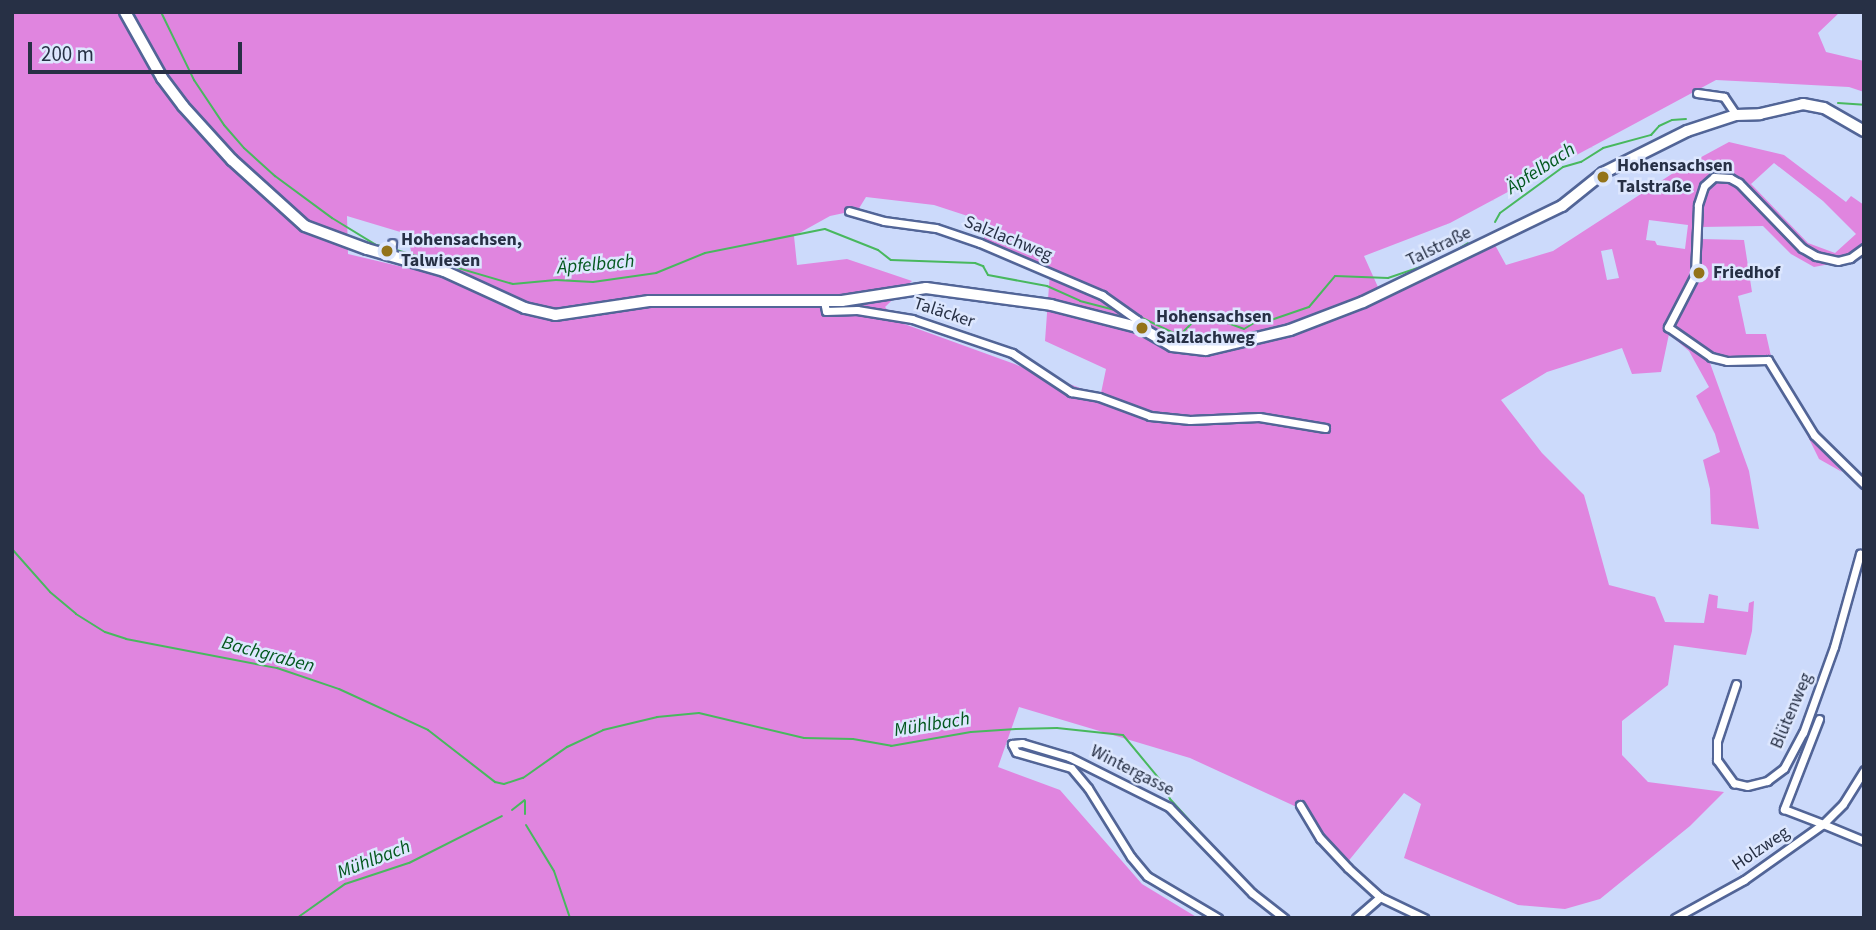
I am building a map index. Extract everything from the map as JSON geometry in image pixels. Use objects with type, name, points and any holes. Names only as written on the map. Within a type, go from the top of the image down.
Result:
[{"type":"street","points":[[125,12],[162,78],[183,106],[232,160],[306,226],[390,256],[444,271],[525,308],[555,315],[649,301],[824,301]]},
{"type":"street","points":[[1697,93],[1724,97],[1737,115]]},
{"type":"street","name":"Talstraße","points":[[1141,328],[1172,346],[1206,351],[1290,330],[1363,302],[1439,268],[1562,206],[1603,173],[1687,131],[1737,115],[1760,114],[1803,104],[1837,114],[1864,131]]},
{"type":"street","points":[[1864,248],[1850,258],[1838,261],[1816,256],[1802,248],[1739,184],[1730,178],[1714,177],[1704,186],[1698,205],[1695,275],[1668,327],[1711,357],[1727,361],[1768,360],[1814,435],[1864,484]]},
{"type":"street","name":"Salzlachweg","points":[[849,211],[884,221],[936,228],[980,243],[1102,295],[1138,320],[1141,328]]},
{"type":"street","points":[[390,256],[392,243]]},
{"type":"street","name":"Taläcker","points":[[1141,328],[1051,305],[926,288],[824,301],[826,311],[857,310],[912,319],[1012,353],[1071,392],[1099,397],[1150,416],[1190,420],[1259,417],[1325,428]]},
{"type":"street","name":"Blütenweg","points":[[1736,684],[1717,741],[1717,760],[1734,783],[1747,786],[1767,781],[1784,768],[1803,733],[1830,660],[1860,555],[1864,555]]},
{"type":"street","points":[[1819,719],[1784,809],[1864,841]]},
{"type":"street","name":"Wintergasse","points":[[1218,918],[1147,876],[1131,857],[1088,788],[1071,768],[1024,755],[1012,748],[1015,743],[1069,757],[1169,807],[1252,893],[1284,918]]},
{"type":"street","name":"Holzweg","points":[[1675,918],[1744,880],[1792,849],[1843,804],[1864,770]]},
{"type":"street","points":[[1300,805],[1320,838],[1380,897],[1424,918]]},
{"type":"street","points":[[1356,918],[1380,897]]},
{"type":"shaded area","points":[[12,12],[1840,12],[1818,33],[1826,52],[1864,61],[1864,92],[1849,87],[1716,80],[1450,223],[1364,256],[1382,296],[1495,245],[1506,265],[1553,251],[1681,168],[1729,142],[1784,155],[1846,202],[1851,196],[1864,205],[1864,253],[1851,260],[1814,267],[1791,254],[1763,226],[1701,227],[1700,239],[1744,240],[1752,292],[1738,296],[1746,334],[1766,334],[1771,356],[1728,359],[1706,352],[1749,471],[1759,529],[1711,524],[1710,489],[1703,460],[1720,452],[1715,434],[1696,396],[1709,387],[1689,351],[1669,334],[1661,372],[1632,374],[1622,348],[1547,372],[1501,400],[1542,453],[1584,495],[1609,585],[1655,597],[1665,622],[1704,623],[1709,594],[1718,596],[1717,608],[1748,612],[1749,603],[1754,601],[1752,631],[1746,655],[1674,645],[1668,685],[1622,721],[1622,755],[1648,782],[1724,792],[1690,826],[1600,899],[1565,909],[1518,905],[1404,858],[1421,804],[1404,793],[1346,864],[1301,809],[1190,758],[1019,707],[998,767],[1060,790],[1142,884],[1198,918],[12,918]],"holes":[[[1774,163],[1823,201],[1856,234],[1835,253],[1808,243],[1751,184]],[[866,197],[934,205],[983,221],[984,240],[1050,272],[1045,341],[1106,369],[1101,393],[1083,389],[896,321],[885,307],[912,281],[847,259],[797,265],[794,236],[830,216],[858,210]],[[347,216],[407,234],[412,255],[407,268],[348,254]],[[1649,220],[1688,225],[1685,249],[1657,245],[1655,241],[1646,240]],[[1612,249],[1619,278],[1607,280],[1601,251]]]},
{"type":"shaded area","points":[[1782,384],[1811,437],[1842,472],[1819,459]]},
{"type":"waterway","name":"Äpfelbach","points":[[161,12],[194,80],[224,125],[244,148],[275,176],[332,218],[376,245],[387,247]]},
{"type":"waterway","name":"Äpfelbach","points":[[1838,103],[1864,105]]},
{"type":"waterway","name":"Äpfelbach","points":[[1495,222],[1500,213],[1563,167],[1581,162],[1603,148],[1651,135],[1659,126],[1672,120],[1686,119]]},
{"type":"waterway","name":"Äpfelbach","points":[[393,249],[513,284],[556,280],[593,282],[656,273],[705,253],[825,229],[878,250],[891,260],[975,263],[983,266],[988,275],[1047,286],[1080,301],[1119,311]]},
{"type":"waterway","name":"Äpfelbach","points":[[1450,254],[1468,243]]},
{"type":"waterway","name":"Äpfelbach","points":[[1136,315],[1176,334],[1181,334],[1198,317],[1206,315],[1244,329],[1259,320],[1271,320],[1309,307],[1335,276],[1388,278],[1432,263]]},
{"type":"waterway","name":"Mühlbach","points":[[12,549],[50,592],[76,614],[105,632],[126,639],[277,668],[339,689],[428,730],[495,782],[504,784],[523,778],[567,747],[603,730],[657,717],[699,713],[804,738],[853,739],[891,746],[971,732],[1016,729],[1057,728],[1123,735],[1166,787],[1170,799],[1230,865]]},
{"type":"waterway","name":"Mühlbach","points":[[512,810],[525,800]]},
{"type":"waterway","points":[[525,801],[525,814]]},
{"type":"waterway","name":"Mühlbach","points":[[297,918],[345,884],[409,863],[502,816]]},
{"type":"waterway","points":[[526,825],[554,871],[570,918]]},
{"type":"place","name":"Hohensachsen Talstraße","points":[[1603,177]]},
{"type":"place","name":"Hohensachsen, Talwiesen","points":[[387,251]]},
{"type":"place","name":"Friedhof","points":[[1699,273]]},
{"type":"place","name":"Hohensachsen Salzlachweg","points":[[1142,328]]},
{"type":"water label","name":"Bachgraben","points":[[268,655]]}]
